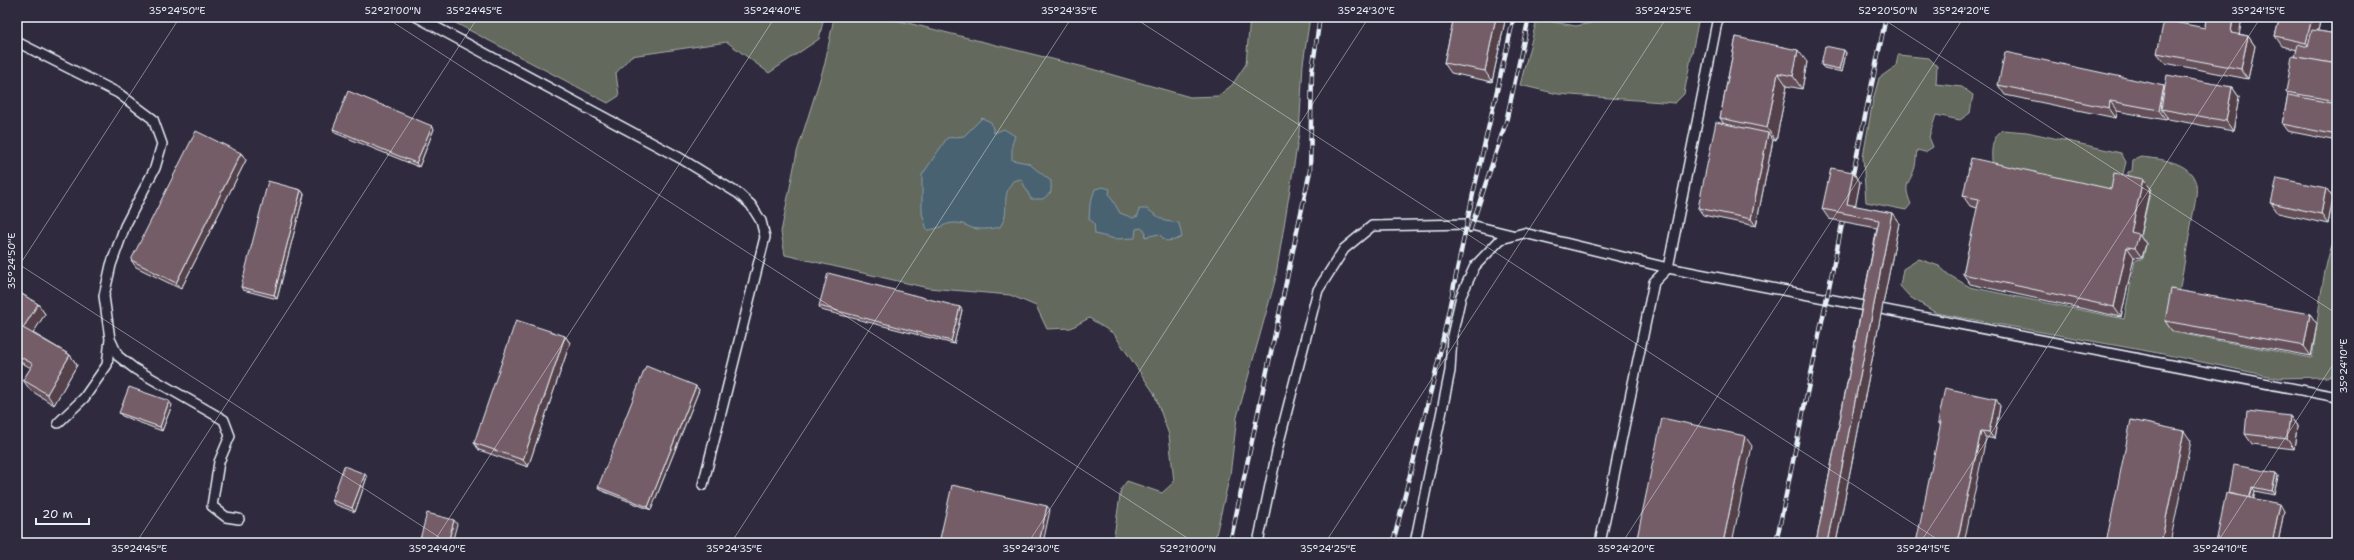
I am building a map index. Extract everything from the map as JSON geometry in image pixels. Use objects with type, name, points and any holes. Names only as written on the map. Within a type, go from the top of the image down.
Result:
[{"type":"lane","points":[[417,17],[680,158],[739,194],[751,205],[761,221],[765,237],[703,484]]},
{"type":"lane","points":[[1600,543],[1654,282],[1668,268],[1718,17]]},
{"type":"lane","points":[[17,42],[118,93],[152,119],[162,144],[155,168],[125,226],[111,265],[104,296],[110,339],[107,365],[84,398],[58,423]]},
{"type":"lane","points":[[1258,543],[1279,442],[1318,290],[1344,249],[1372,226],[1467,224],[1513,236]]},
{"type":"lane","points":[[1415,543],[1447,387],[1452,336],[1461,296],[1475,266],[1501,239],[1524,233],[1668,268],[2337,397]]},
{"type":"lane","points":[[110,339],[118,356],[135,369],[224,420],[230,436],[219,462],[212,506],[226,517],[239,519]]},
{"type":"green space","points":[[444,17],[824,17],[819,39],[769,73],[727,42],[631,56],[616,73],[619,96],[608,103]]},
{"type":"green space","points":[[834,17],[896,17],[896,20],[1092,69],[1190,97],[1218,96],[1232,85],[1246,64],[1250,17],[1310,17],[1303,64],[1299,134],[1275,281],[1237,417],[1230,475],[1214,543],[1113,543],[1121,489],[1127,481],[1162,493],[1174,482],[1169,435],[1154,393],[1114,334],[1089,318],[1071,328],[1047,329],[1036,306],[1010,295],[928,288],[785,255],[781,232],[797,152],[825,63]]},
{"type":"green space","points":[[1592,17],[1699,17],[1684,94],[1675,103],[1558,94],[1520,85],[1537,19],[1576,26],[1591,23]]},
{"type":"green space","points":[[1898,55],[1929,58],[1937,66],[1936,84],[1962,87],[1973,95],[1970,113],[1960,120],[1936,115],[1929,137],[1933,147],[1925,152],[1917,150],[1915,167],[1907,188],[1908,197],[1911,204],[1906,210],[1866,202],[1863,157],[1873,100],[1879,78],[1896,66]]},
{"type":"green space","points":[[2002,130],[2027,132],[2121,153],[2126,162],[2118,193],[1993,169],[1993,143],[1995,138]]},
{"type":"green space","points":[[2141,157],[2165,160],[2181,166],[2188,170],[2193,176],[2196,184],[2195,203],[2172,332],[2312,358],[2324,275],[2332,245],[2337,235],[2337,372],[2327,377],[2279,378],[2158,353],[1936,313],[1910,297],[1900,286],[1903,269],[1919,259],[1939,266],[1949,275],[1970,287],[2124,319],[2135,260],[2143,259],[2146,244],[2139,241],[2151,189],[2126,182],[2128,172],[2132,171],[2133,160]]},
{"type":"water","points":[[982,118],[991,122],[994,133],[1004,129],[1015,136],[1012,145],[1012,160],[1028,163],[1051,181],[1051,192],[1043,199],[1031,199],[1021,179],[1013,181],[1007,193],[1005,215],[1000,227],[979,229],[953,223],[927,230],[922,213],[922,175],[947,138],[964,136]]},
{"type":"water","points":[[1103,187],[1110,189],[1109,194],[1120,213],[1133,218],[1138,216],[1139,209],[1147,209],[1165,221],[1179,223],[1182,237],[1175,240],[1166,241],[1159,234],[1145,237],[1146,232],[1141,228],[1136,229],[1135,238],[1115,239],[1095,234],[1094,223],[1089,219],[1090,204],[1095,189]]},
{"type":"building","points":[[1454,17],[1496,17],[1485,71],[1444,63]]},
{"type":"building","points":[[2206,17],[2233,17],[2231,33],[2248,36],[2241,69],[2157,53],[2164,20],[2205,28]]},
{"type":"building","points":[[2280,17],[2312,17],[2306,43],[2275,36]]},
{"type":"building","points":[[2312,30],[2337,34],[2337,64],[2295,57],[2298,44],[2308,47]]},
{"type":"building","points":[[1736,37],[1798,50],[1793,76],[1778,73],[1767,128],[1720,118]]},
{"type":"building","points":[[1825,46],[1844,50],[1839,69],[1821,65]]},
{"type":"building","points":[[2005,52],[2164,86],[2159,110],[2110,101],[2109,108],[1998,85]]},
{"type":"building","points":[[2292,56],[2337,64],[2337,101],[2286,92]]},
{"type":"building","points":[[2167,75],[2232,87],[2226,121],[2161,109]]},
{"type":"building","points":[[348,91],[432,126],[416,163],[333,129]]},
{"type":"building","points":[[2288,95],[2337,104],[2337,135],[2282,124]]},
{"type":"building","points":[[1716,122],[1768,133],[1751,219],[1698,208]]},
{"type":"building","points":[[196,131],[241,153],[176,283],[131,260]]},
{"type":"building","points":[[1971,158],[2111,189],[2114,173],[2143,179],[2131,232],[2139,234],[2135,248],[2127,247],[2114,307],[1963,274],[1979,199],[1963,196]]},
{"type":"building","points":[[1831,168],[1853,172],[1847,204],[1892,213],[1827,543],[1816,543],[1879,220],[1822,209]]},
{"type":"building","points":[[2277,178],[2326,188],[2321,214],[2271,203]]},
{"type":"building","points":[[268,181],[301,190],[274,295],[241,287]]},
{"type":"building","points":[[828,273],[960,307],[951,341],[819,306]]},
{"type":"building","points":[[2171,289],[2310,314],[2304,346],[2165,321]]},
{"type":"building","points":[[17,291],[38,304],[23,328],[70,355],[47,394],[23,380],[33,364],[17,355]]},
{"type":"building","points":[[516,320],[565,336],[523,460],[474,443]]},
{"type":"building","points":[[646,366],[696,386],[648,507],[598,487]]},
{"type":"building","points":[[129,387],[169,401],[160,427],[119,413]]},
{"type":"building","points":[[1945,388],[1996,399],[1989,432],[1981,431],[1957,543],[1916,543],[1941,422],[1938,422]]},
{"type":"building","points":[[2247,411],[2290,416],[2287,439],[2245,434]]},
{"type":"building","points":[[1662,418],[1745,436],[1723,543],[1636,543]]},
{"type":"building","points":[[2131,420],[2184,431],[2161,543],[2106,543]]},
{"type":"building","points":[[2234,465],[2276,473],[2272,491],[2252,487],[2250,498],[2229,493]]},
{"type":"building","points":[[344,466],[365,474],[352,508],[332,500]]},
{"type":"building","points":[[952,485],[1047,506],[1039,543],[939,543]]},
{"type":"building","points":[[2226,493],[2280,504],[2272,543],[2216,543]]},
{"type":"building","points":[[427,513],[454,520],[448,543],[419,543]]},
{"type":"railway","points":[[1230,543],[1310,171],[1312,71],[1320,17]]},
{"type":"railway","points":[[1393,543],[1438,362],[1473,194],[1514,17]]},
{"type":"railway","points":[[1470,231],[1506,122],[1529,17]]},
{"type":"railway","points":[[1851,183],[1886,17]]},
{"type":"railway","points":[[1776,543],[1845,210]]}]
